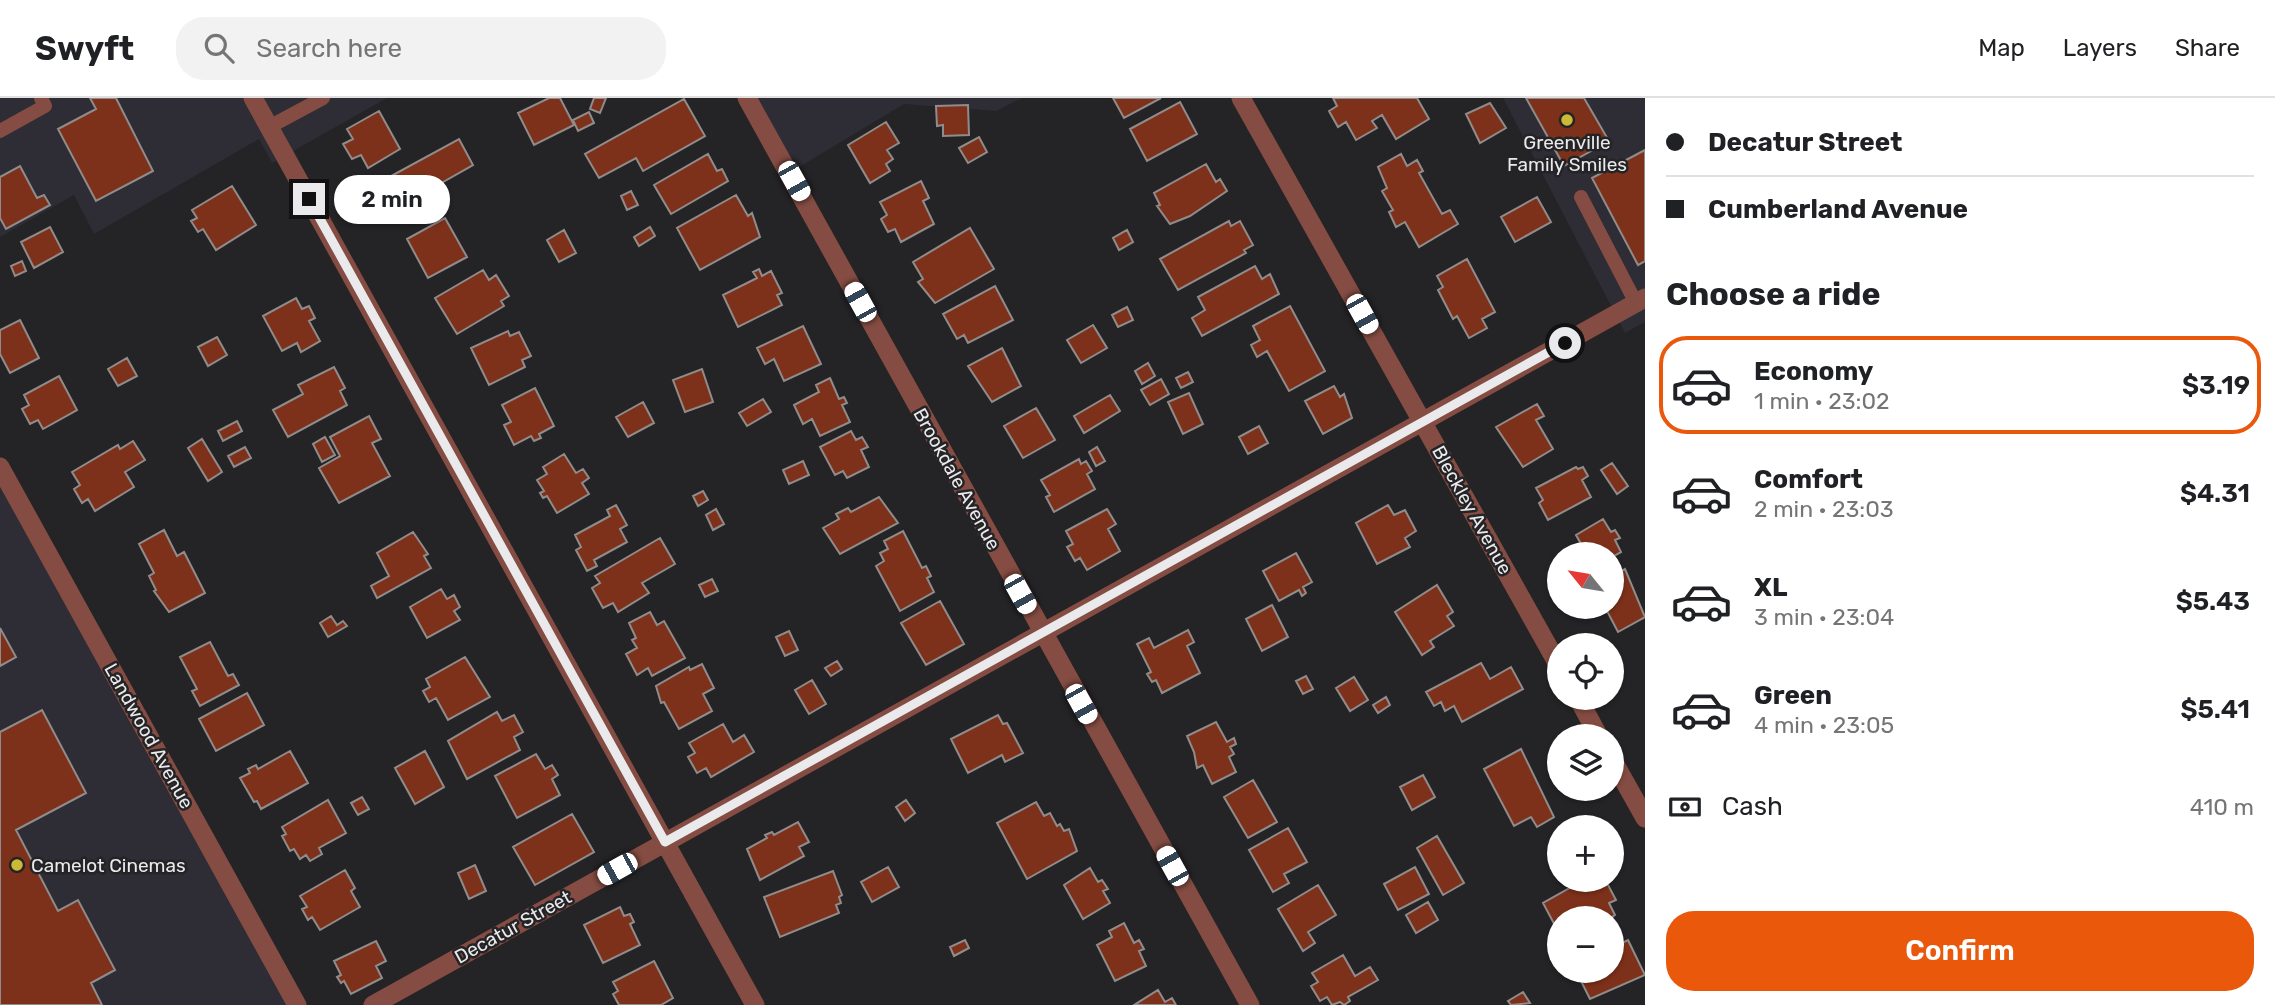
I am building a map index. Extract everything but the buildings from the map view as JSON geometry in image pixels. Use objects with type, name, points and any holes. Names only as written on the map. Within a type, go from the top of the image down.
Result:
[{"type":"street","points":[[253,98],[755,1005]]},
{"type":"street","name":"Brookdale Avenue","points":[[748,98],[1042,634],[1250,1005]]},
{"type":"street","name":"Bleckley Avenue","points":[[1241,98],[1547,645]]},
{"type":"street","name":"Decatur Street","points":[[373,1005],[1640,301]]},
{"type":"street","name":"Landwood Avenue","points":[[0,467],[297,1005]]},
{"type":"street","points":[[1624,780],[1645,818]]},
{"type":"lane","points":[[0,131],[45,106],[41,98]]},
{"type":"lane","points":[[269,127],[316,100]]},
{"type":"lane","points":[[1581,197],[1640,301]]},
{"type":"shaded area","points":[[0,98],[387,98],[272,163],[259,139],[94,234],[74,195],[0,237]]},
{"type":"shaded area","points":[[740,98],[1022,98],[996,111],[904,104],[786,175]]},
{"type":"shaded area","points":[[1503,98],[1645,98],[1645,322],[1625,333]]},
{"type":"shaded area","points":[[0,475],[290,1005],[0,1005]]},
{"type":"place","name":"Greenville Family Smiles","points":[[1567,120]]},
{"type":"place","name":"Camelot Cinemas","points":[[17,865]]},
{"type":"route","points":[[309,199],[665,842],[1565,343]]}]
